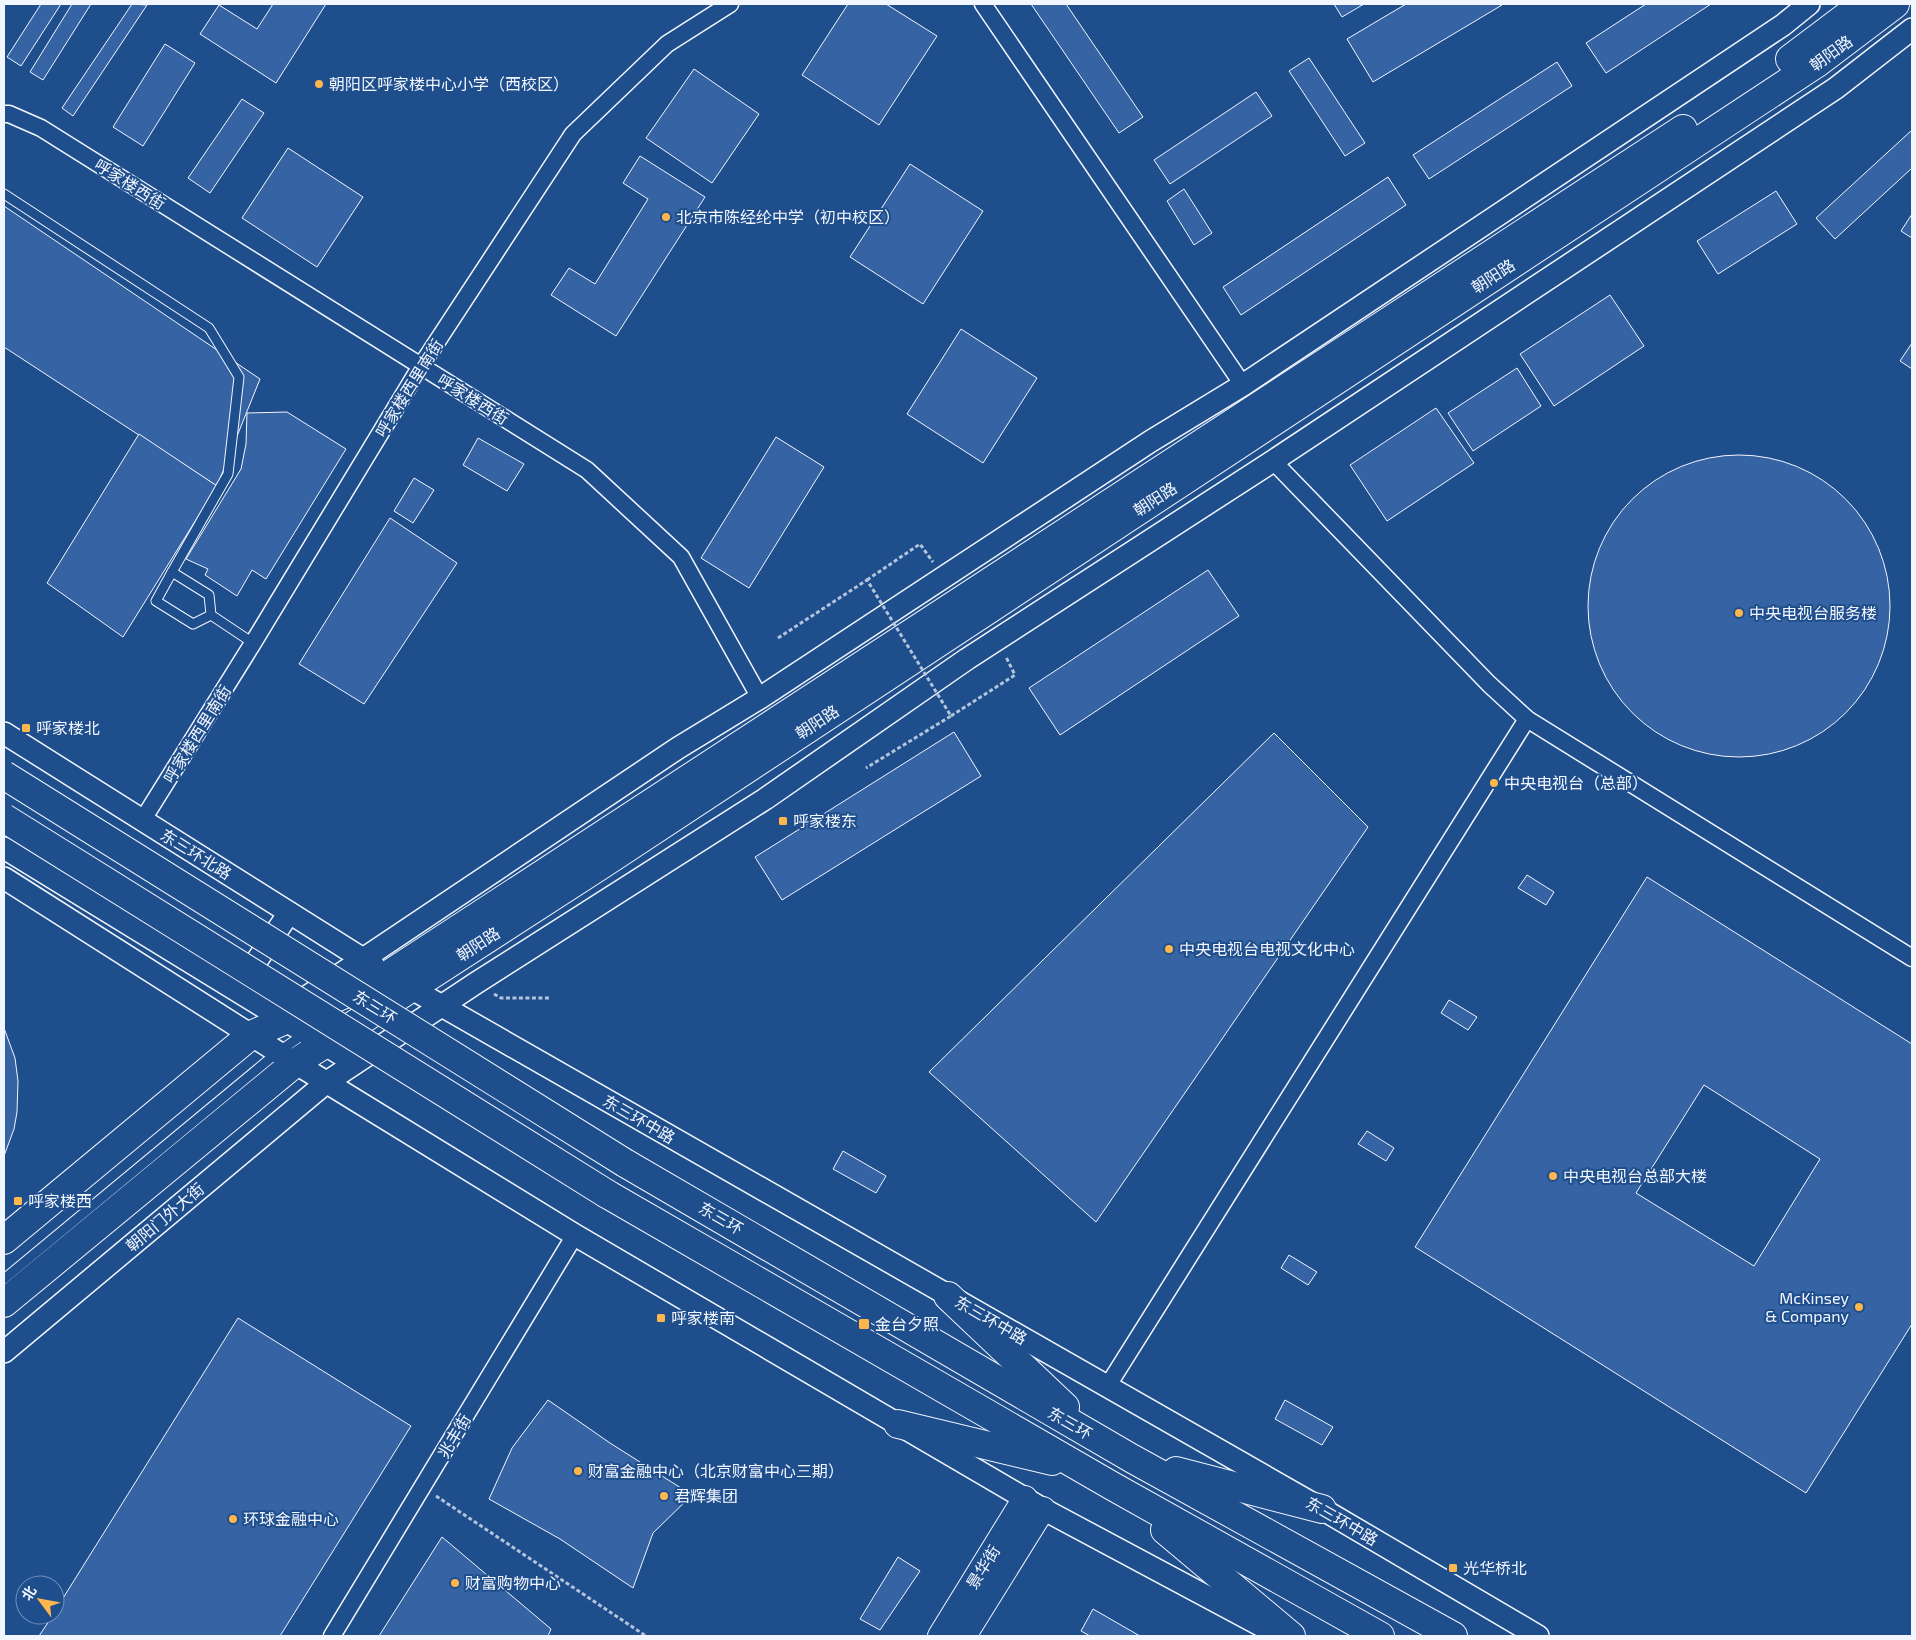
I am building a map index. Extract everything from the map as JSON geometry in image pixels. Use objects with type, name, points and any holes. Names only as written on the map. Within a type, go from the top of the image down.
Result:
[{"type":"highway","name":"朝阳路","points":[[399,981],[1805,49],[1863,4]]},
{"type":"highway","name":"朝阳路","points":[[399,981],[601,865],[1809,69],[1895,4]]},
{"type":"highway","name":"东三环","points":[[4,775],[625,1163],[1131,1458],[1453,1636]]},
{"type":"highway","name":"东三环","points":[[4,818],[607,1194],[1114,1487],[1380,1636]]},
{"type":"highway","points":[[4,1240],[250,1034],[304,1027],[399,981]]},
{"type":"highway","points":[[4,1303],[286,1057],[304,1027],[399,981]]},
{"type":"highway","points":[[948,1296],[1101,1440]]},
{"type":"highway","points":[[898,1424],[1083,1468]]},
{"type":"highway","points":[[1131,1458],[1322,1509]]},
{"type":"highway","points":[[1114,1487],[1291,1636]]},
{"type":"main road","name":"景华街","points":[[940,1636],[1034,1503]]},
{"type":"main road","name":"景华街","points":[[964,1636],[1034,1503]]},
{"type":"street","name":"呼家楼西里南街","points":[[142,821],[253,643],[421,366],[573,134],[667,44],[730,4]]},
{"type":"street","points":[[983,4],[1243,385]]},
{"type":"street","points":[[304,1027],[364,960],[678,748],[760,698],[1151,441],[1243,385],[1783,25],[1809,4]]},
{"type":"street","name":"朝阳路","points":[[355,1064],[765,799],[967,659],[1272,461],[1836,88],[1912,29]]},
{"type":"street","name":"呼家楼西街","points":[[6,114],[41,128],[587,470],[681,557],[760,698]]},
{"type":"street","points":[[1272,461],[1489,684],[1527,719],[1912,958]]},
{"type":"street","points":[[1107,1387],[1527,719]]},
{"type":"street","name":"东三环北路","points":[[4,733],[399,981]]},
{"type":"street","points":[[4,848],[237,991],[304,1027],[355,1064]]},
{"type":"street","points":[[4,878],[220,1016],[575,1235],[1034,1503],[1282,1636]]},
{"type":"street","points":[[220,1016],[289,913]]},
{"type":"street","name":"东三环中路","points":[[399,981],[1322,1509],[1538,1636]]},
{"type":"street","name":"朝阳门外大街","points":[[4,1352],[327,1082],[355,1064]]},
{"type":"street","name":"兆丰街","points":[[332,1636],[575,1235]]},
{"type":"lane","points":[[4,194],[209,328],[240,377],[228,474],[156,601],[193,624],[211,616]]},
{"type":"lane","points":[[172,572],[209,595],[211,616]]},
{"type":"lane","points":[[211,616],[253,643]]},
{"type":"lane","points":[[350,1001],[399,981]]},
{"type":"lane","points":[[304,1027],[335,1012]]},
{"type":"lane","points":[[4,1279],[286,1057]]},
{"type":"path","points":[[778,638],[920,544]]},
{"type":"path","points":[[867,580],[951,716]]},
{"type":"path","points":[[866,768],[1015,675]]},
{"type":"path","points":[[423,1488],[646,1636]]},
{"type":"building","points":[[41,4],[61,4],[21,66],[7,57]]},
{"type":"building","points":[[72,4],[91,4],[43,80],[30,72]]},
{"type":"building","points":[[132,4],[147,5],[73,116],[62,108]]},
{"type":"building","points":[[273,4],[326,4],[276,83],[200,34],[219,5],[257,29]]},
{"type":"building","points":[[848,4],[886,4],[937,36],[879,125],[802,75]]},
{"type":"building","points":[[1031,4],[1066,4],[1143,117],[1119,133]]},
{"type":"building","points":[[1334,4],[1364,4],[1342,17]]},
{"type":"building","points":[[1406,4],[1502,5],[1373,82],[1347,39]]},
{"type":"building","points":[[1646,4],[1711,4],[1606,73],[1586,43]]},
{"type":"building","points":[[165,44],[195,63],[143,146],[113,127]]},
{"type":"building","points":[[1309,58],[1365,143],[1345,156],[1289,71]]},
{"type":"building","points":[[1557,62],[1572,86],[1429,179],[1413,155]]},
{"type":"building","points":[[694,69],[759,114],[712,183],[646,138]]},
{"type":"building","points":[[1256,92],[1272,116],[1170,184],[1154,160]]},
{"type":"building","points":[[242,99],[264,113],[210,193],[188,178]]},
{"type":"building","points":[[1912,130],[1912,168],[1835,239],[1816,218]]},
{"type":"building","points":[[288,148],[363,197],[317,267],[242,218]]},
{"type":"building","points":[[640,156],[705,197],[616,336],[551,295],[569,268],[595,284],[648,199],[623,183]]},
{"type":"building","points":[[910,164],[983,211],[923,304],[850,257]]},
{"type":"building","points":[[1388,177],[1406,205],[1241,315],[1223,287]]},
{"type":"building","points":[[1184,189],[1212,233],[1194,245],[1167,201]]},
{"type":"building","points":[[1776,191],[1797,224],[1718,274],[1697,241]]},
{"type":"building","points":[[4,206],[260,379],[217,486],[4,347]]},
{"type":"building","points":[[1912,214],[1912,238],[1901,231]]},
{"type":"building","points":[[1610,295],[1644,346],[1554,406],[1520,354]]},
{"type":"building","points":[[961,329],[1037,378],[983,463],[907,414]]},
{"type":"building","points":[[1912,343],[1912,369],[1900,361]]},
{"type":"building","points":[[1517,368],[1541,406],[1473,451],[1448,413]]},
{"type":"building","points":[[1436,408],[1474,463],[1387,521],[1350,465]]},
{"type":"building","points":[[287,412],[346,449],[266,579],[252,570],[237,596],[205,575],[208,569],[186,559],[241,469],[246,444],[247,413]]},
{"type":"building","points":[[139,434],[217,486],[123,637],[47,583]]},
{"type":"building","points":[[776,437],[824,467],[749,588],[701,558]]},
{"type":"building","points":[[478,438],[524,464],[507,491],[463,465]]},
{"type":"building","name":"中央电视台服务楼","points":[[1739,455],[1768,458],[1797,466],[1823,480],[1846,499],[1865,522],[1879,548],[1887,577],[1890,606],[1887,635],[1879,664],[1865,690],[1846,713],[1823,732],[1797,746],[1768,754],[1739,757],[1710,754],[1681,746],[1655,732],[1632,713],[1613,690],[1599,664],[1591,635],[1588,606],[1591,577],[1599,548],[1613,522],[1632,499],[1655,480],[1681,466],[1710,458]]},
{"type":"building","points":[[414,478],[434,490],[413,523],[394,511]]},
{"type":"building","points":[[390,518],[457,563],[364,704],[299,664]]},
{"type":"building","points":[[1208,570],[1239,616],[1060,735],[1029,688]]},
{"type":"building","points":[[954,732],[981,776],[782,900],[755,857]]},
{"type":"building","name":"中央电视台电视文化中心","points":[[1274,733],[1368,827],[1096,1222],[929,1072]]},
{"type":"building","points":[[1527,875],[1554,892],[1546,905],[1518,888]]},
{"type":"building","name":"中央电视台总部大楼","points":[[1647,877],[1912,1044],[1912,1324],[1806,1493],[1415,1247]],"holes":[[[1704,1085],[1820,1159],[1754,1266],[1636,1193]]]},
{"type":"building","points":[[1449,1000],[1477,1017],[1468,1030],[1441,1013]]},
{"type":"building","points":[[4,1028],[15,1058],[18,1081],[17,1112],[14,1129],[4,1156]]},
{"type":"building","points":[[1367,1131],[1394,1148],[1386,1161],[1358,1144]]},
{"type":"building","points":[[843,1151],[886,1176],[876,1193],[833,1169]]},
{"type":"building","points":[[1289,1255],[1317,1272],[1308,1285],[1281,1268]]},
{"type":"building","name":"环球金融中心","points":[[238,1318],[411,1426],[280,1636],[39,1636],[46,1625],[65,1625],[65,1595]]},
{"type":"building","name":"财富金融中心（北京财富中心三期）","points":[[548,1400],[610,1443],[692,1495],[653,1533],[633,1588],[560,1539],[489,1499],[512,1448]]},
{"type":"building","points":[[1285,1400],[1333,1427],[1322,1445],[1275,1419]]},
{"type":"building","name":"财富购物中心","points":[[442,1537],[551,1629],[548,1636],[379,1636]]},
{"type":"building","points":[[898,1557],[920,1571],[880,1630],[860,1619]]},
{"type":"building","points":[[1093,1609],[1140,1636],[1090,1636],[1081,1631]]},
{"type":"place","name":"朝阳区呼家楼中心小学（西校区）","points":[[319,84]]},
{"type":"place","name":"北京市陈经纶中学（初中校区）","points":[[666,217]]},
{"type":"place","name":"中央电视台服务楼","points":[[1739,613]]},
{"type":"place","name":"呼家楼北","points":[[26,728]]},
{"type":"place","name":"中央电视台（总部）","points":[[1494,783]]},
{"type":"place","name":"呼家楼东","points":[[783,821]]},
{"type":"place","name":"中央电视台电视文化中心","points":[[1169,949]]},
{"type":"place","name":"中央电视台总部大楼","points":[[1553,1176]]},
{"type":"place","name":"呼家楼西","points":[[18,1201]]},
{"type":"place","name":"McKinsey & Company","points":[[1859,1307]]},
{"type":"place","name":"呼家楼南","points":[[661,1318]]},
{"type":"place","name":"金台夕照","points":[[864,1324]]},
{"type":"place","name":"财富金融中心（北京财富中心三期）","points":[[578,1471]]},
{"type":"place","name":"君辉集团","points":[[664,1496]]},
{"type":"place","name":"环球金融中心","points":[[233,1519]]},
{"type":"place","name":"光华桥北","points":[[1453,1568]]},
{"type":"place","name":"财富购物中心","points":[[455,1583]]}]
